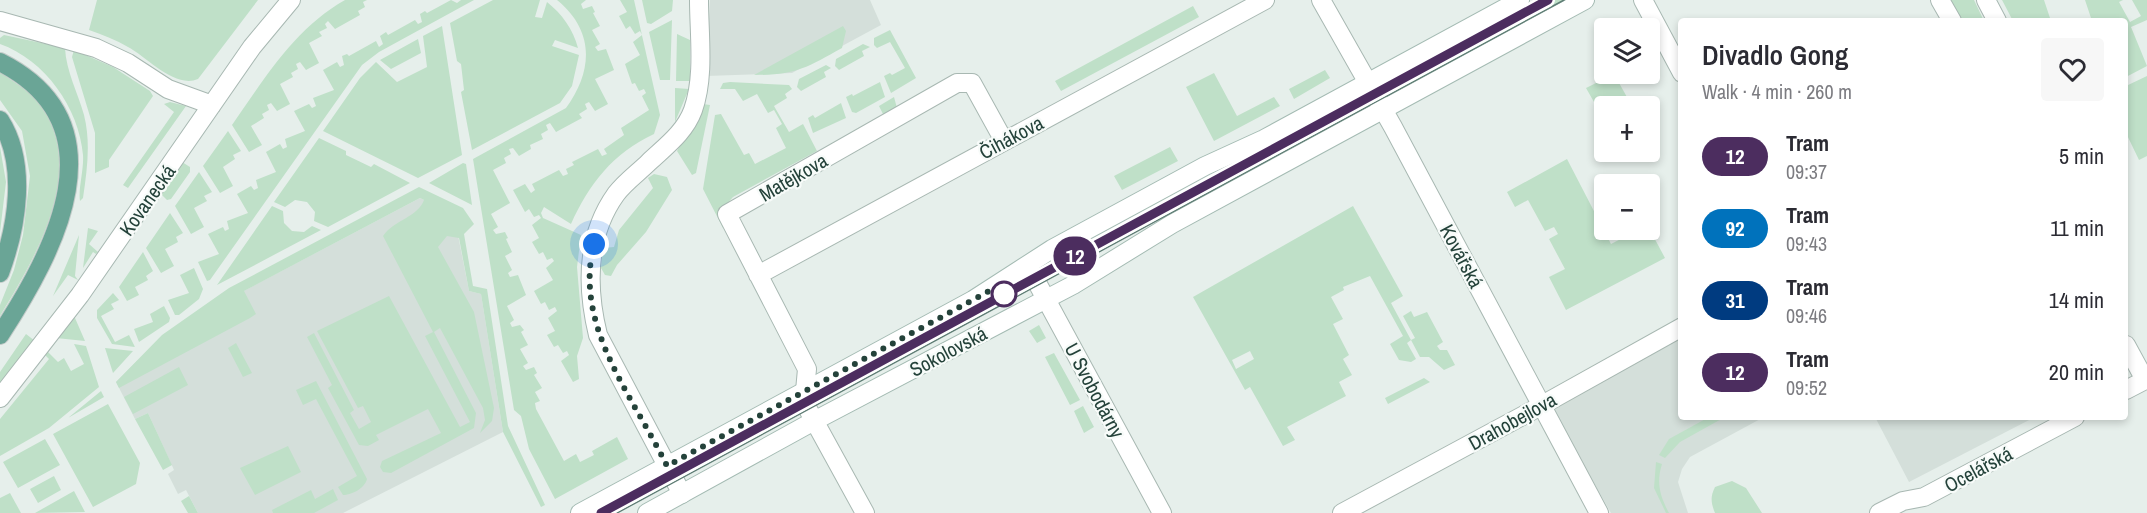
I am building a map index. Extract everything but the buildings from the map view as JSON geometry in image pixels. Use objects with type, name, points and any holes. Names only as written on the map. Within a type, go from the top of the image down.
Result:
[{"type":"main road","points":[[0,62],[26,78],[55,109],[66,134],[70,161],[68,191],[54,233],[32,284],[0,335]]},
{"type":"main road","points":[[0,120],[13,145],[17,173],[12,225],[0,273]]},
{"type":"street","name":"Kovanecká","points":[[0,398],[48,339],[263,31],[291,0]]},
{"type":"street","points":[[682,494],[598,335],[592,310],[590,260],[598,228],[617,193],[672,143],[693,111],[699,84],[699,0]]},
{"type":"street","name":"Čihákova","points":[[758,275],[1265,0]]},
{"type":"street","name":"Kovářská","points":[[1321,0],[1383,109],[1599,513]]},
{"type":"street","name":"Sokolovská","points":[[580,513],[973,300],[1028,267],[1052,249],[1520,0]]},
{"type":"street","name":"Sokolovská","points":[[648,513],[814,421],[1046,299],[1172,224],[1585,0]]},
{"type":"street","points":[[1643,0],[1678,66]]},
{"type":"street","points":[[1941,0],[1950,18]]},
{"type":"street","points":[[1986,0],[1995,18]]},
{"type":"street","points":[[0,21],[96,48],[128,63],[168,89],[212,105]]},
{"type":"street","name":"Matějkova","points":[[805,390],[807,369],[727,214],[957,83],[972,83],[1004,141]]},
{"type":"street","name":"U Svobodárny","points":[[1028,267],[1162,513]]},
{"type":"street","name":"Drahobejlova","points":[[1342,513],[1678,329]]},
{"type":"street","points":[[2128,348],[2146,380],[2128,389]]},
{"type":"street","points":[[805,390],[804,402],[865,513]]},
{"type":"street","name":"Ocelářská","points":[[1879,513],[1903,501],[1924,497],[2069,420]]},
{"type":"shaded area","points":[[710,0],[870,0],[881,25],[792,73],[706,76]]},
{"type":"shaded area","points":[[420,198],[454,215],[469,291],[481,294],[503,432],[343,513],[198,513],[186,490],[178,494],[168,474],[174,470],[148,413],[135,419],[116,382],[137,361],[238,294]]},
{"type":"shaded area","points":[[1678,340],[1678,420],[1758,420],[1690,457],[1682,469],[1678,482],[1688,513],[1611,513],[1552,409]]},
{"type":"shaded area","points":[[1877,420],[2029,420],[1909,482]]},
{"type":"green space","points":[[97,0],[258,0],[198,79],[189,81],[171,76],[128,47],[89,30]]},
{"type":"green space","points":[[345,0],[367,0],[363,2],[365,7],[358,11],[360,15],[335,29],[328,21],[325,24],[327,28],[319,32],[322,36],[309,43],[319,63],[306,70],[300,62],[296,64],[298,69],[291,73],[293,77],[280,84],[290,104],[277,111],[271,103],[267,105],[269,110],[262,114],[264,118],[251,126],[262,145],[249,152],[232,125],[269,72],[296,40],[310,25]]},
{"type":"green space","points":[[451,0],[457,3],[461,0],[474,0],[379,52],[362,65],[210,280],[207,281],[198,262],[219,254],[208,234],[223,227],[225,231],[229,229],[227,221],[248,213],[237,194],[251,186],[254,190],[258,188],[256,180],[276,172],[266,152],[280,144],[283,149],[287,147],[285,139],[305,131],[294,111],[309,104],[312,108],[316,106],[313,98],[334,90],[323,70],[337,62],[340,67],[344,65],[342,56],[347,54],[349,56],[376,41],[379,47],[383,44],[380,36],[386,32],[388,35],[415,20],[418,24],[422,22],[420,14],[425,11],[427,13]]},
{"type":"green space","points":[[493,0],[540,0],[535,17],[542,18],[547,2],[566,22],[578,48],[555,40],[552,46],[579,55],[572,86],[560,103],[472,150],[461,92],[464,90],[461,64],[457,61],[450,23]]},
{"type":"green space","points":[[557,0],[586,0],[581,4],[583,9],[592,6],[595,12],[593,13],[600,26],[592,30],[600,44],[595,47],[598,51],[606,49],[614,70],[595,79],[608,104],[595,111],[589,102],[585,104],[587,109],[579,114],[582,118],[556,132],[550,123],[546,125],[548,130],[541,134],[543,139],[530,145],[531,149],[519,156],[513,148],[509,149],[511,154],[504,158],[506,163],[493,170],[510,203],[491,214],[498,227],[493,230],[496,234],[505,232],[512,252],[505,256],[512,270],[508,273],[510,277],[518,275],[526,295],[507,306],[514,320],[510,323],[512,327],[520,325],[524,330],[521,332],[528,345],[520,349],[528,363],[523,366],[526,370],[534,367],[537,373],[534,375],[542,388],[535,392],[540,401],[535,403],[536,409],[564,461],[576,454],[580,462],[594,455],[592,451],[617,437],[628,459],[555,499],[529,449],[521,416],[514,410],[473,159],[566,108],[575,94],[585,66],[584,38],[569,12]]},
{"type":"green space","points":[[620,0],[634,0],[642,35],[640,31],[635,34],[630,26],[626,29],[619,16],[627,12]]},
{"type":"green space","points":[[642,0],[673,0],[672,11],[651,24],[647,23]]},
{"type":"green space","points":[[1539,0],[1571,0],[1403,92],[1395,78]]},
{"type":"green space","points":[[1951,0],[1974,0],[1983,18],[1960,18]]},
{"type":"green space","points":[[2002,0],[2044,0],[2050,18],[2011,18]]},
{"type":"green space","points":[[2085,0],[2123,0],[2119,2],[2128,18],[2091,18]]},
{"type":"green space","points":[[2132,0],[2147,0],[2147,20],[2131,27],[2147,66],[2128,76],[2128,18],[2130,22],[2141,16]]},
{"type":"green space","points":[[1193,6],[1199,17],[1061,91],[1055,81]]},
{"type":"green space","points":[[672,20],[670,80],[660,80],[649,32]]},
{"type":"green space","points":[[442,26],[462,155],[418,178],[323,131],[360,78],[376,62],[397,82],[427,67],[423,36]]},
{"type":"green space","points":[[843,26],[846,31],[842,48],[830,55],[791,72],[754,75]]},
{"type":"green space","points":[[890,30],[916,78],[891,93],[884,76],[890,73],[892,75],[905,68],[890,42],[877,48],[874,45],[874,38]]},
{"type":"green space","points":[[677,34],[690,40],[690,81],[676,81]]},
{"type":"green space","points":[[4,35],[65,48],[70,74],[84,115],[87,136],[86,177],[83,198],[80,201],[83,155],[75,120],[67,103],[45,74],[16,51],[0,44],[0,38]]},
{"type":"green space","points":[[642,35],[660,115],[654,134],[626,150],[614,160],[594,183],[571,224],[544,207],[541,213],[543,218],[581,235],[577,267],[583,338],[577,356],[579,379],[573,382],[561,361],[569,355],[567,351],[563,353],[558,345],[554,347],[547,335],[555,331],[548,318],[557,311],[555,307],[549,310],[545,302],[541,304],[534,291],[553,280],[546,268],[554,261],[552,258],[547,260],[543,252],[539,254],[532,242],[539,238],[532,225],[541,218],[539,215],[534,217],[529,209],[525,212],[513,190],[525,184],[531,193],[535,190],[532,184],[559,170],[563,176],[568,174],[566,169],[574,165],[572,162],[598,149],[602,156],[607,154],[604,149],[624,135],[621,128],[649,110],[642,96],[646,93],[644,89],[639,91],[635,83],[632,84],[625,64],[640,55],[633,42]]},
{"type":"green space","points":[[418,39],[421,53],[391,69],[380,60]]},
{"type":"green space","points":[[863,44],[870,47],[862,51],[864,56],[839,70],[835,66],[836,59]]},
{"type":"green space","points":[[74,50],[113,67],[150,91],[153,96],[109,160],[109,167],[95,173],[95,133],[72,57]]},
{"type":"green space","points":[[826,65],[831,68],[824,72],[826,77],[801,91],[797,87],[799,79]]},
{"type":"green space","points":[[1325,70],[1330,78],[1294,99],[1289,89]]},
{"type":"green space","points":[[0,72],[36,100],[52,125],[59,152],[58,181],[52,210],[42,239],[0,316],[0,305],[14,270],[23,235],[30,176],[22,131],[0,100]]},
{"type":"green space","points":[[1214,73],[1237,116],[1274,97],[1280,106],[1214,141],[1186,87]]},
{"type":"green space","points":[[2147,76],[2147,156],[2139,160],[2128,137],[2128,85]]},
{"type":"green space","points":[[880,82],[885,97],[856,113],[852,112],[846,97],[852,94],[853,96]]},
{"type":"green space","points":[[723,83],[789,85],[792,89],[785,94],[787,98],[774,106],[789,132],[803,124],[817,151],[733,197],[726,205],[723,228],[703,189],[715,115],[721,114],[744,155],[749,153],[755,164],[786,148],[776,128],[782,124],[774,110],[768,113],[757,94],[743,101],[735,89],[720,89]]},
{"type":"green space","points":[[1594,84],[1620,84],[1626,96],[1594,96],[1594,102],[1586,88]]},
{"type":"green space","points":[[675,88],[689,89],[675,122]]},
{"type":"green space","points":[[894,97],[897,108],[884,116],[879,106]]},
{"type":"green space","points":[[170,102],[186,106],[128,188],[123,185],[174,112],[164,104]]},
{"type":"green space","points":[[841,103],[846,118],[813,133],[808,118],[813,115],[815,118]]},
{"type":"green space","points":[[703,104],[710,105],[696,173],[692,175],[677,151]]},
{"type":"green space","points":[[228,131],[241,151],[233,155],[235,159],[223,167],[233,186],[220,193],[203,166]]},
{"type":"green space","points":[[319,138],[346,151],[346,155],[371,167],[374,164],[410,183],[328,227],[314,221],[315,212],[307,202],[295,200],[285,207],[274,202]]},
{"type":"green space","points":[[0,147],[6,182],[0,232]]},
{"type":"green space","points":[[1170,147],[1178,161],[1122,190],[1114,176]]},
{"type":"green space","points":[[1567,159],[1594,211],[1594,240],[1609,240],[1611,244],[1619,240],[1655,240],[1665,258],[1566,310],[1549,277],[1565,269],[1549,239],[1558,234],[1554,227],[1545,231],[1528,200],[1515,207],[1507,192]]},
{"type":"green space","points":[[182,162],[190,167],[190,172],[171,199],[167,200],[160,193]]},
{"type":"green space","points":[[463,163],[466,164],[472,205],[429,183]]},
{"type":"green space","points":[[199,172],[212,192],[204,196],[207,201],[194,208],[204,227],[191,234],[175,206]]},
{"type":"green space","points":[[654,174],[667,177],[672,190],[646,232],[617,265],[611,276],[605,275],[601,268],[603,248],[614,247],[619,230],[653,188],[648,178]]},
{"type":"green space","points":[[419,187],[463,208],[474,224],[464,234],[473,286],[487,289],[508,426],[545,505],[541,507],[503,432],[481,294],[469,291],[459,238],[447,236],[438,247],[474,312],[494,408],[492,421],[480,433],[485,420],[483,408],[440,328],[434,332],[476,413],[474,428],[391,473],[383,472],[380,467],[382,461],[441,433],[428,409],[376,435],[379,440],[368,446],[359,445],[328,388],[332,385],[307,337],[314,333],[354,410],[350,413],[359,429],[371,422],[363,406],[358,408],[317,331],[389,296],[460,427],[470,422],[425,336],[433,332],[383,236],[393,226],[417,211],[424,200],[420,198],[244,291],[256,314],[119,388],[116,382],[162,335],[229,288]]},
{"type":"green space","points":[[272,206],[283,211],[284,223],[292,231],[304,232],[312,226],[321,230],[217,285]]},
{"type":"green space","points":[[1353,206],[1403,296],[1391,303],[1411,340],[1407,343],[1416,359],[1411,362],[1399,360],[1390,344],[1403,336],[1370,276],[1343,287],[1344,290],[1331,297],[1343,319],[1333,324],[1349,355],[1343,359],[1352,375],[1339,382],[1346,396],[1287,427],[1295,440],[1283,446],[1250,387],[1245,390],[1193,297]],"holes":[[[1250,351],[1254,359],[1236,369],[1232,360]]]},
{"type":"green space","points":[[170,213],[183,233],[176,237],[178,242],[165,249],[174,266],[161,273],[146,248]]},
{"type":"green space","points":[[88,228],[98,231],[89,244],[98,252],[96,254],[93,252],[83,268]]},
{"type":"green space","points":[[79,235],[75,276],[78,280],[68,275],[53,296]]},
{"type":"green space","points":[[143,252],[153,271],[146,276],[148,280],[135,287],[139,295],[127,301],[119,287]]},
{"type":"green space","points":[[194,268],[203,289],[199,299],[179,315],[175,315],[168,300],[189,293],[180,275]]},
{"type":"green space","points":[[113,293],[119,300],[111,304],[114,309],[101,316],[115,342],[129,335],[135,347],[112,344],[97,318],[97,310]]},
{"type":"green space","points":[[164,306],[170,318],[169,322],[139,342],[134,329],[153,322],[150,314]]},
{"type":"green space","points":[[1411,311],[1414,317],[1427,312],[1443,342],[1437,346],[1440,350],[1447,350],[1455,365],[1444,370],[1429,357],[1420,357],[1411,340],[1415,338],[1403,316]]},
{"type":"green space","points":[[72,318],[75,318],[85,341],[56,338]]},
{"type":"green space","points":[[1039,325],[1046,338],[1037,343],[1029,331]]},
{"type":"green space","points":[[26,334],[35,341],[0,384],[0,372]]},
{"type":"green space","points":[[236,343],[252,373],[243,377],[228,348]]},
{"type":"green space","points":[[74,344],[86,346],[99,387],[49,428],[0,456],[0,419],[49,359],[44,354],[47,351],[58,362],[64,358],[71,371],[84,364]]},
{"type":"green space","points":[[105,348],[133,351],[113,373]]},
{"type":"green space","points":[[1054,353],[1080,400],[1070,405],[1045,357]]},
{"type":"green space","points":[[179,367],[188,385],[133,414],[124,397]]},
{"type":"green space","points":[[1424,378],[1430,382],[1388,404],[1385,398]]},
{"type":"green space","points":[[316,381],[367,479],[361,488],[350,494],[343,495],[338,487],[357,476],[316,399],[303,405],[296,390]]},
{"type":"green space","points":[[101,391],[104,397],[68,418]]},
{"type":"green space","points":[[108,404],[140,463],[136,484],[93,507],[53,434]]},
{"type":"green space","points":[[1083,406],[1094,427],[1084,433],[1074,411]]},
{"type":"green space","points":[[148,413],[172,465],[163,470],[135,419]]},
{"type":"green space","points":[[1704,420],[1720,420],[1680,442],[1665,458],[1659,455],[1669,439]]},
{"type":"green space","points":[[45,439],[60,465],[18,488],[3,462]]},
{"type":"green space","points":[[288,446],[301,472],[255,495],[240,468]]},
{"type":"green space","points":[[1656,462],[1662,464],[1659,477],[1660,489],[1669,513],[1666,513],[1654,488]]},
{"type":"green space","points":[[54,476],[61,490],[38,503],[30,489]]},
{"type":"green space","points":[[1732,481],[1746,488],[1762,513],[1715,513],[1712,494],[1715,487]]},
{"type":"green space","points":[[333,489],[338,500],[314,513],[273,513],[272,510],[311,490],[315,499]]},
{"type":"green space","points":[[74,491],[85,512],[35,513]]},
{"type":"green space","points":[[10,493],[21,513],[0,513],[0,498]]},
{"type":"green space","points":[[189,496],[198,513],[188,513],[181,501]]},
{"type":"tram line","name":"12","points":[[601,513],[1548,0]]},
{"type":"tram line","points":[[617,513],[1564,0]]},
{"type":"tram line","points":[[601,513],[622,501]]},
{"type":"route","points":[[594,244],[590,260],[592,310],[598,335],[667,466],[993,289],[1004,294]]}]
